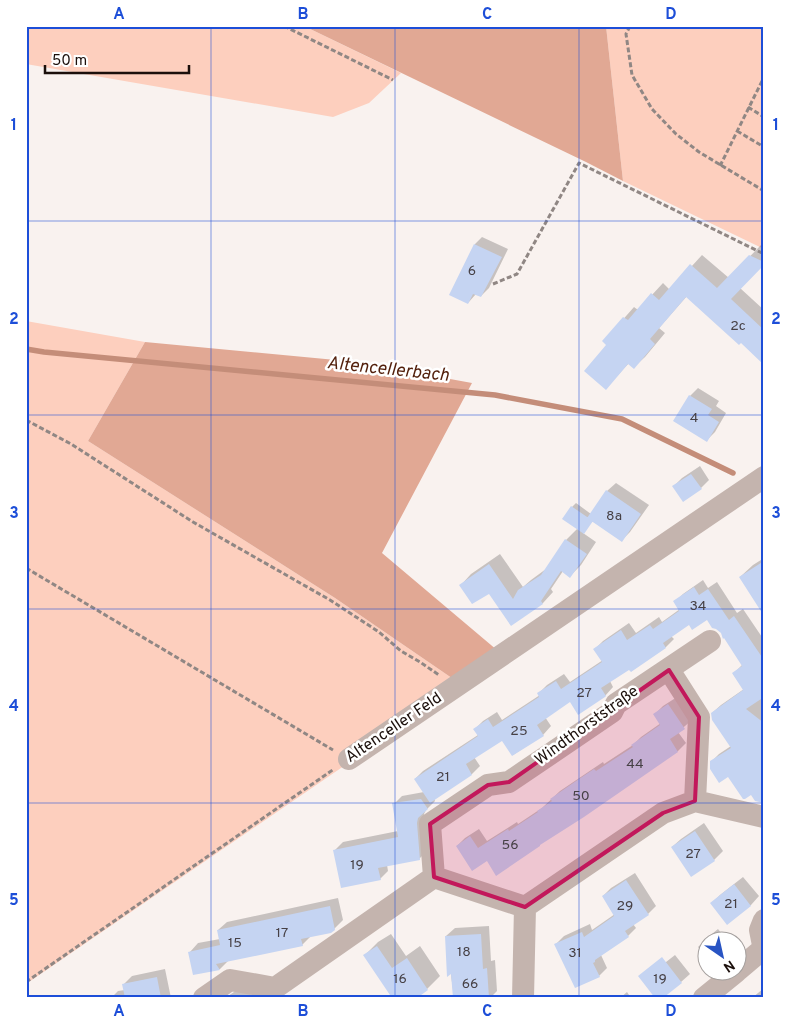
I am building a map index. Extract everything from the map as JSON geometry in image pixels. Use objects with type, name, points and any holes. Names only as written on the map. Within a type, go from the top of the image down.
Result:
[{"type":"street","name":"Altenceller Feld","points":[[349,759],[764,477]]},
{"type":"street","name":"Windthorststraße","points":[[434,877],[430,824],[488,785],[509,782],[612,712],[616,704],[710,641]]},
{"type":"street","points":[[669,670],[699,717],[695,801]]},
{"type":"street","points":[[525,907],[663,813],[695,801],[764,817]]},
{"type":"street","points":[[204,998],[230,980],[275,988],[434,877],[525,907]]},
{"type":"street","points":[[523,998],[525,907]]},
{"type":"street","points":[[748,962],[763,950],[760,930],[764,920]]},
{"type":"street","points":[[704,998],[723,982]]},
{"type":"path","points":[[284,26],[393,80]]},
{"type":"path","points":[[630,26],[626,34],[632,75],[652,108],[676,134],[699,152],[764,191]]},
{"type":"path","points":[[720,166],[763,80]]},
{"type":"path","points":[[748,107],[764,117]]},
{"type":"path","points":[[737,131],[764,148]]},
{"type":"path","points":[[494,284],[517,274],[579,164],[764,254]]},
{"type":"path","points":[[26,420],[71,444],[193,522],[330,600],[379,632],[401,651],[456,686]]},
{"type":"path","points":[[26,568],[349,759]]},
{"type":"path","name":"Altenceller Feld","points":[[26,982],[349,759]]},
{"type":"highlighted area","points":[[669,670],[699,717],[695,801],[663,813],[525,907],[434,877],[430,824],[488,785],[509,782]]},
{"type":"shaded area","points":[[26,26],[304,26],[401,73],[369,103],[333,117],[26,64]]},
{"type":"shaded area","points":[[304,26],[606,26],[623,181],[586,162]]},
{"type":"shaded area","points":[[606,26],[764,26],[764,249],[623,181]]},
{"type":"shaded area","points":[[26,321],[145,342],[88,441],[335,598],[462,685],[26,984]]},
{"type":"shaded area","points":[[145,342],[357,362],[472,383],[382,553],[504,656],[462,685],[335,598],[88,441]]},
{"type":"building","points":[[474,244],[502,257],[481,297],[473,294],[468,304],[449,295]]},
{"type":"building","points":[[749,255],[764,262],[764,265],[731,299],[764,330],[764,365],[686,297],[650,339],[655,344],[634,369],[628,364],[606,390],[584,371],[606,345],[602,341],[623,317],[628,320],[651,293],[659,300],[690,264],[717,288]]},
{"type":"building","points":[[689,395],[712,409],[708,415],[719,422],[707,442],[673,421]]},
{"type":"building","points":[[691,474],[702,489],[683,502],[672,486]]},
{"type":"building","points":[[606,490],[641,514],[622,542],[587,518]]},
{"type":"building","points":[[571,506],[593,521],[584,534],[562,519]]},
{"type":"building","points":[[565,539],[587,554],[570,578],[561,571],[541,601],[543,604],[511,626],[489,594],[472,604],[459,585],[489,564],[513,599],[518,590],[541,575]]},
{"type":"building","points":[[764,561],[764,616],[739,577]]},
{"type":"building","points":[[694,587],[699,595],[708,589],[729,620],[734,616],[764,660],[764,697],[746,709],[764,723],[764,803],[755,801],[751,795],[743,799],[728,777],[719,783],[710,769],[710,761],[731,748],[712,720],[711,713],[743,690],[732,673],[742,666],[723,639],[721,633],[712,628],[707,620],[692,630],[689,625],[663,643],[666,648],[631,672],[629,670],[601,688],[606,696],[578,715],[570,702],[537,725],[544,736],[512,756],[502,741],[466,764],[472,775],[430,803],[414,779],[478,736],[473,729],[488,719],[493,727],[539,697],[537,693],[556,681],[561,689],[602,662],[593,649],[621,630],[627,640],[650,625],[653,629],[679,611],[673,601]]},
{"type":"building","points":[[668,704],[685,729],[670,739],[678,752],[496,876],[487,861],[472,871],[456,846],[470,836],[478,848],[538,812],[552,801],[550,799],[594,769],[596,771],[633,747],[631,745],[660,725],[653,714]]},
{"type":"building","points":[[421,799],[428,809],[418,818],[417,823],[420,860],[378,868],[381,880],[341,888],[333,850],[398,837],[392,803]]},
{"type":"building","points":[[695,831],[715,861],[691,877],[671,847]]},
{"type":"building","points":[[626,880],[649,915],[625,931],[629,937],[595,960],[593,963],[600,977],[575,988],[554,944],[582,932],[584,937],[614,916],[602,896]]},
{"type":"building","points":[[734,884],[751,906],[727,925],[710,903]]},
{"type":"building","points":[[330,906],[335,930],[331,933],[301,939],[303,946],[216,964],[220,970],[193,975],[188,952],[220,945],[217,930]]},
{"type":"building","points":[[481,934],[483,969],[487,968],[489,998],[453,998],[451,974],[447,977],[445,936]]},
{"type":"building","points":[[377,946],[392,968],[407,958],[428,990],[417,998],[392,998],[363,955]]},
{"type":"building","points":[[662,957],[682,983],[663,998],[655,998],[638,976]]},
{"type":"building","points":[[157,977],[161,998],[125,998],[122,984]]},
{"type":"waterway","name":"Altencellerbach","points":[[26,349],[495,395],[622,419],[733,473]]}]
